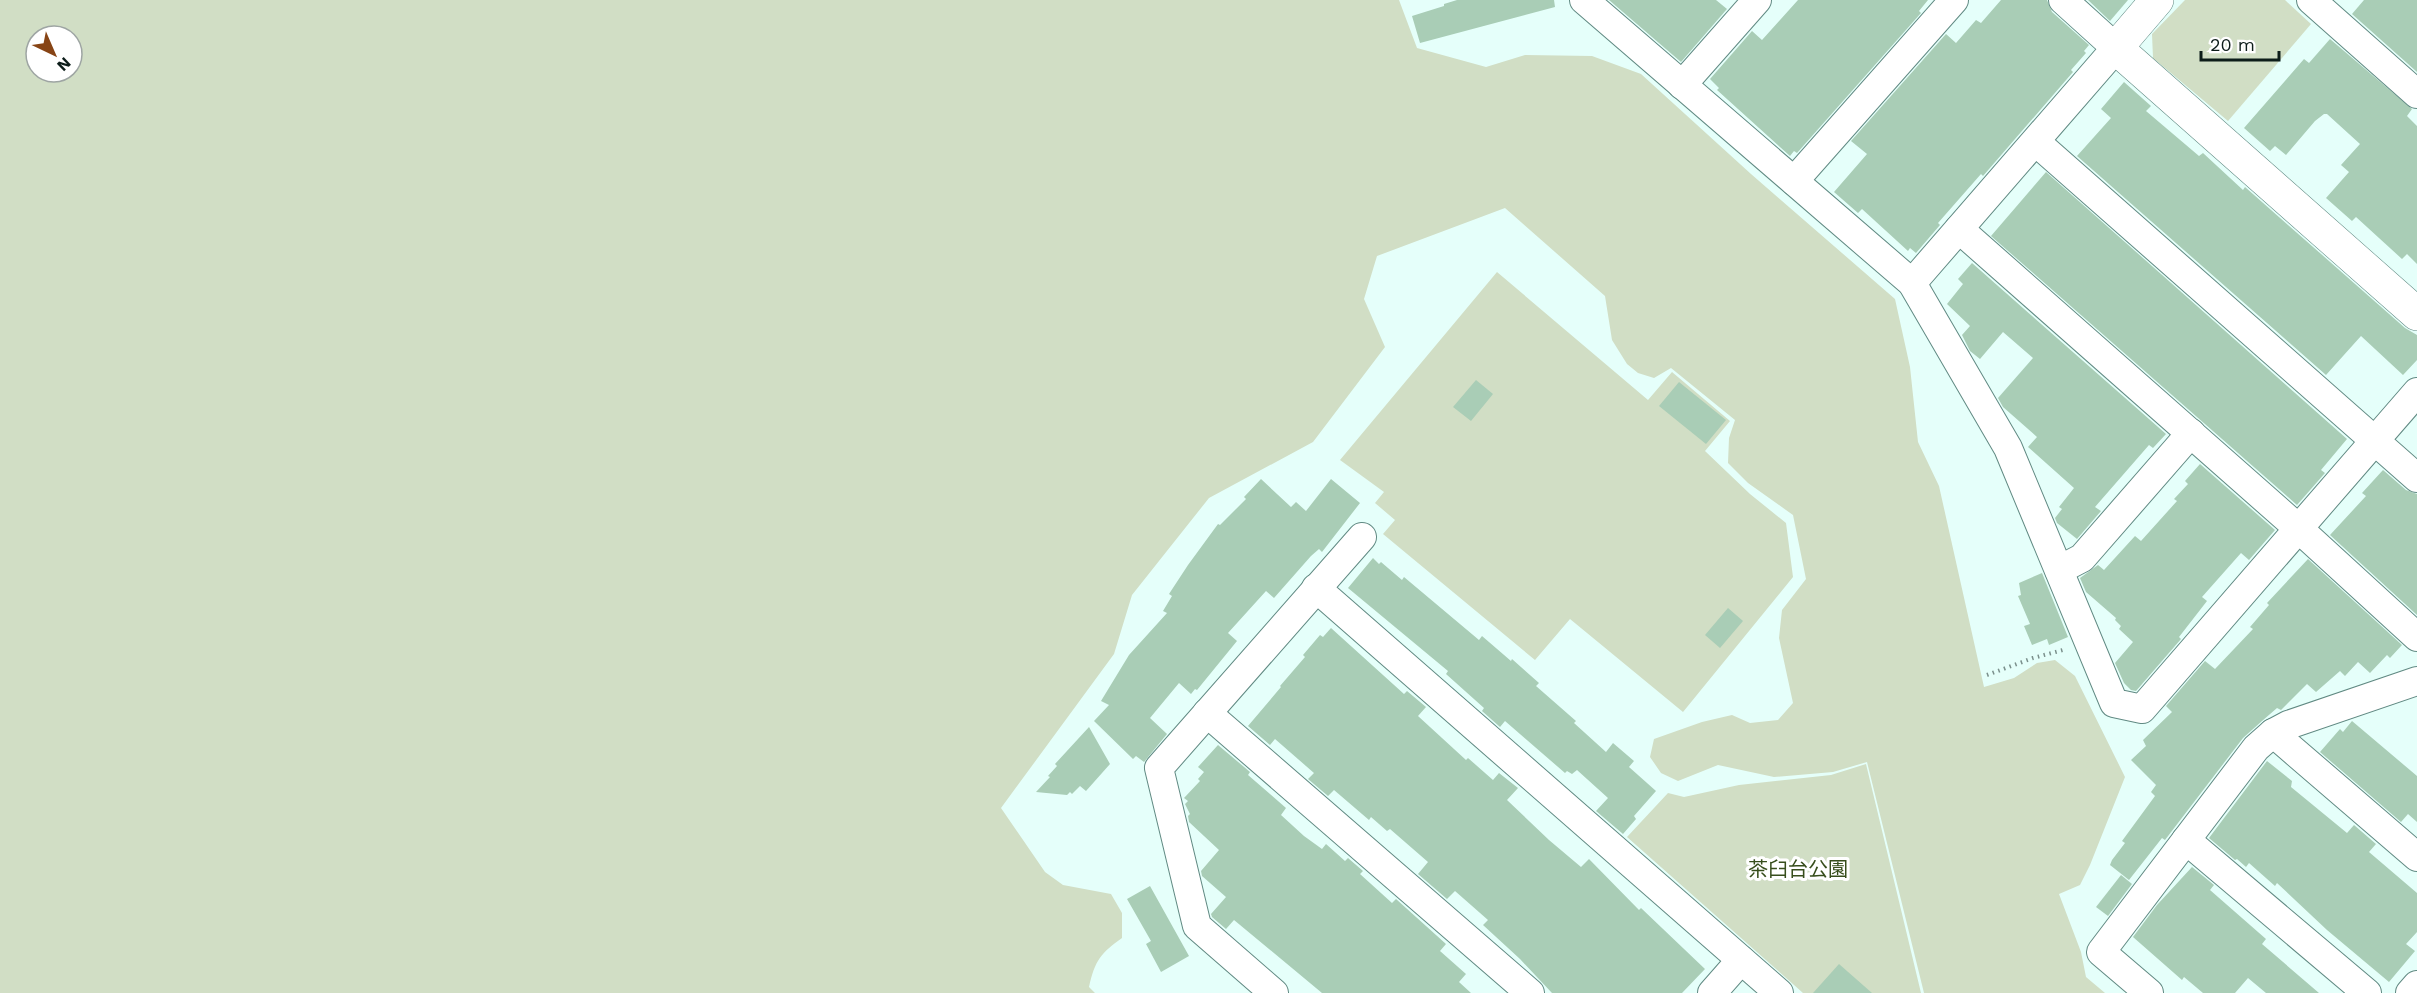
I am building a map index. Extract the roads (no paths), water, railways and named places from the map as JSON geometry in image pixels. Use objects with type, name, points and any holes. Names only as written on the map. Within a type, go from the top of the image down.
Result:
[{"type":"street","points":[[1584,0],[1912,282],[2008,448],[2114,703],[2142,709],[2417,392]]},
{"type":"street","points":[[1682,85],[1757,0]]},
{"type":"street","points":[[1794,181],[1954,0]]},
{"type":"street","points":[[2063,0],[2417,314]]},
{"type":"street","points":[[1912,282],[2157,0]]},
{"type":"street","points":[[2311,0],[2417,94]]},
{"type":"street","points":[[2036,142],[2417,478]]},
{"type":"street","points":[[1959,229],[2300,529],[2417,637]]},
{"type":"street","points":[[2059,570],[2082,558],[2191,433]]},
{"type":"street","points":[[1274,993],[1197,926],[1159,768],[1362,537]]},
{"type":"street","points":[[1316,588],[1779,993]]},
{"type":"street","points":[[2149,993],[2101,952],[2256,748],[2273,733],[2288,725],[2417,681]]},
{"type":"street","points":[[1207,713],[1530,993]]},
{"type":"street","points":[[2273,733],[2417,857]]},
{"type":"street","points":[[2187,840],[2367,993]]},
{"type":"street","points":[[1712,993],[1741,960]]},
{"type":"street","points":[[2410,993],[2417,985]]},
{"type":"park label","name":"茶臼台公園","points":[[1798,869]]}]
